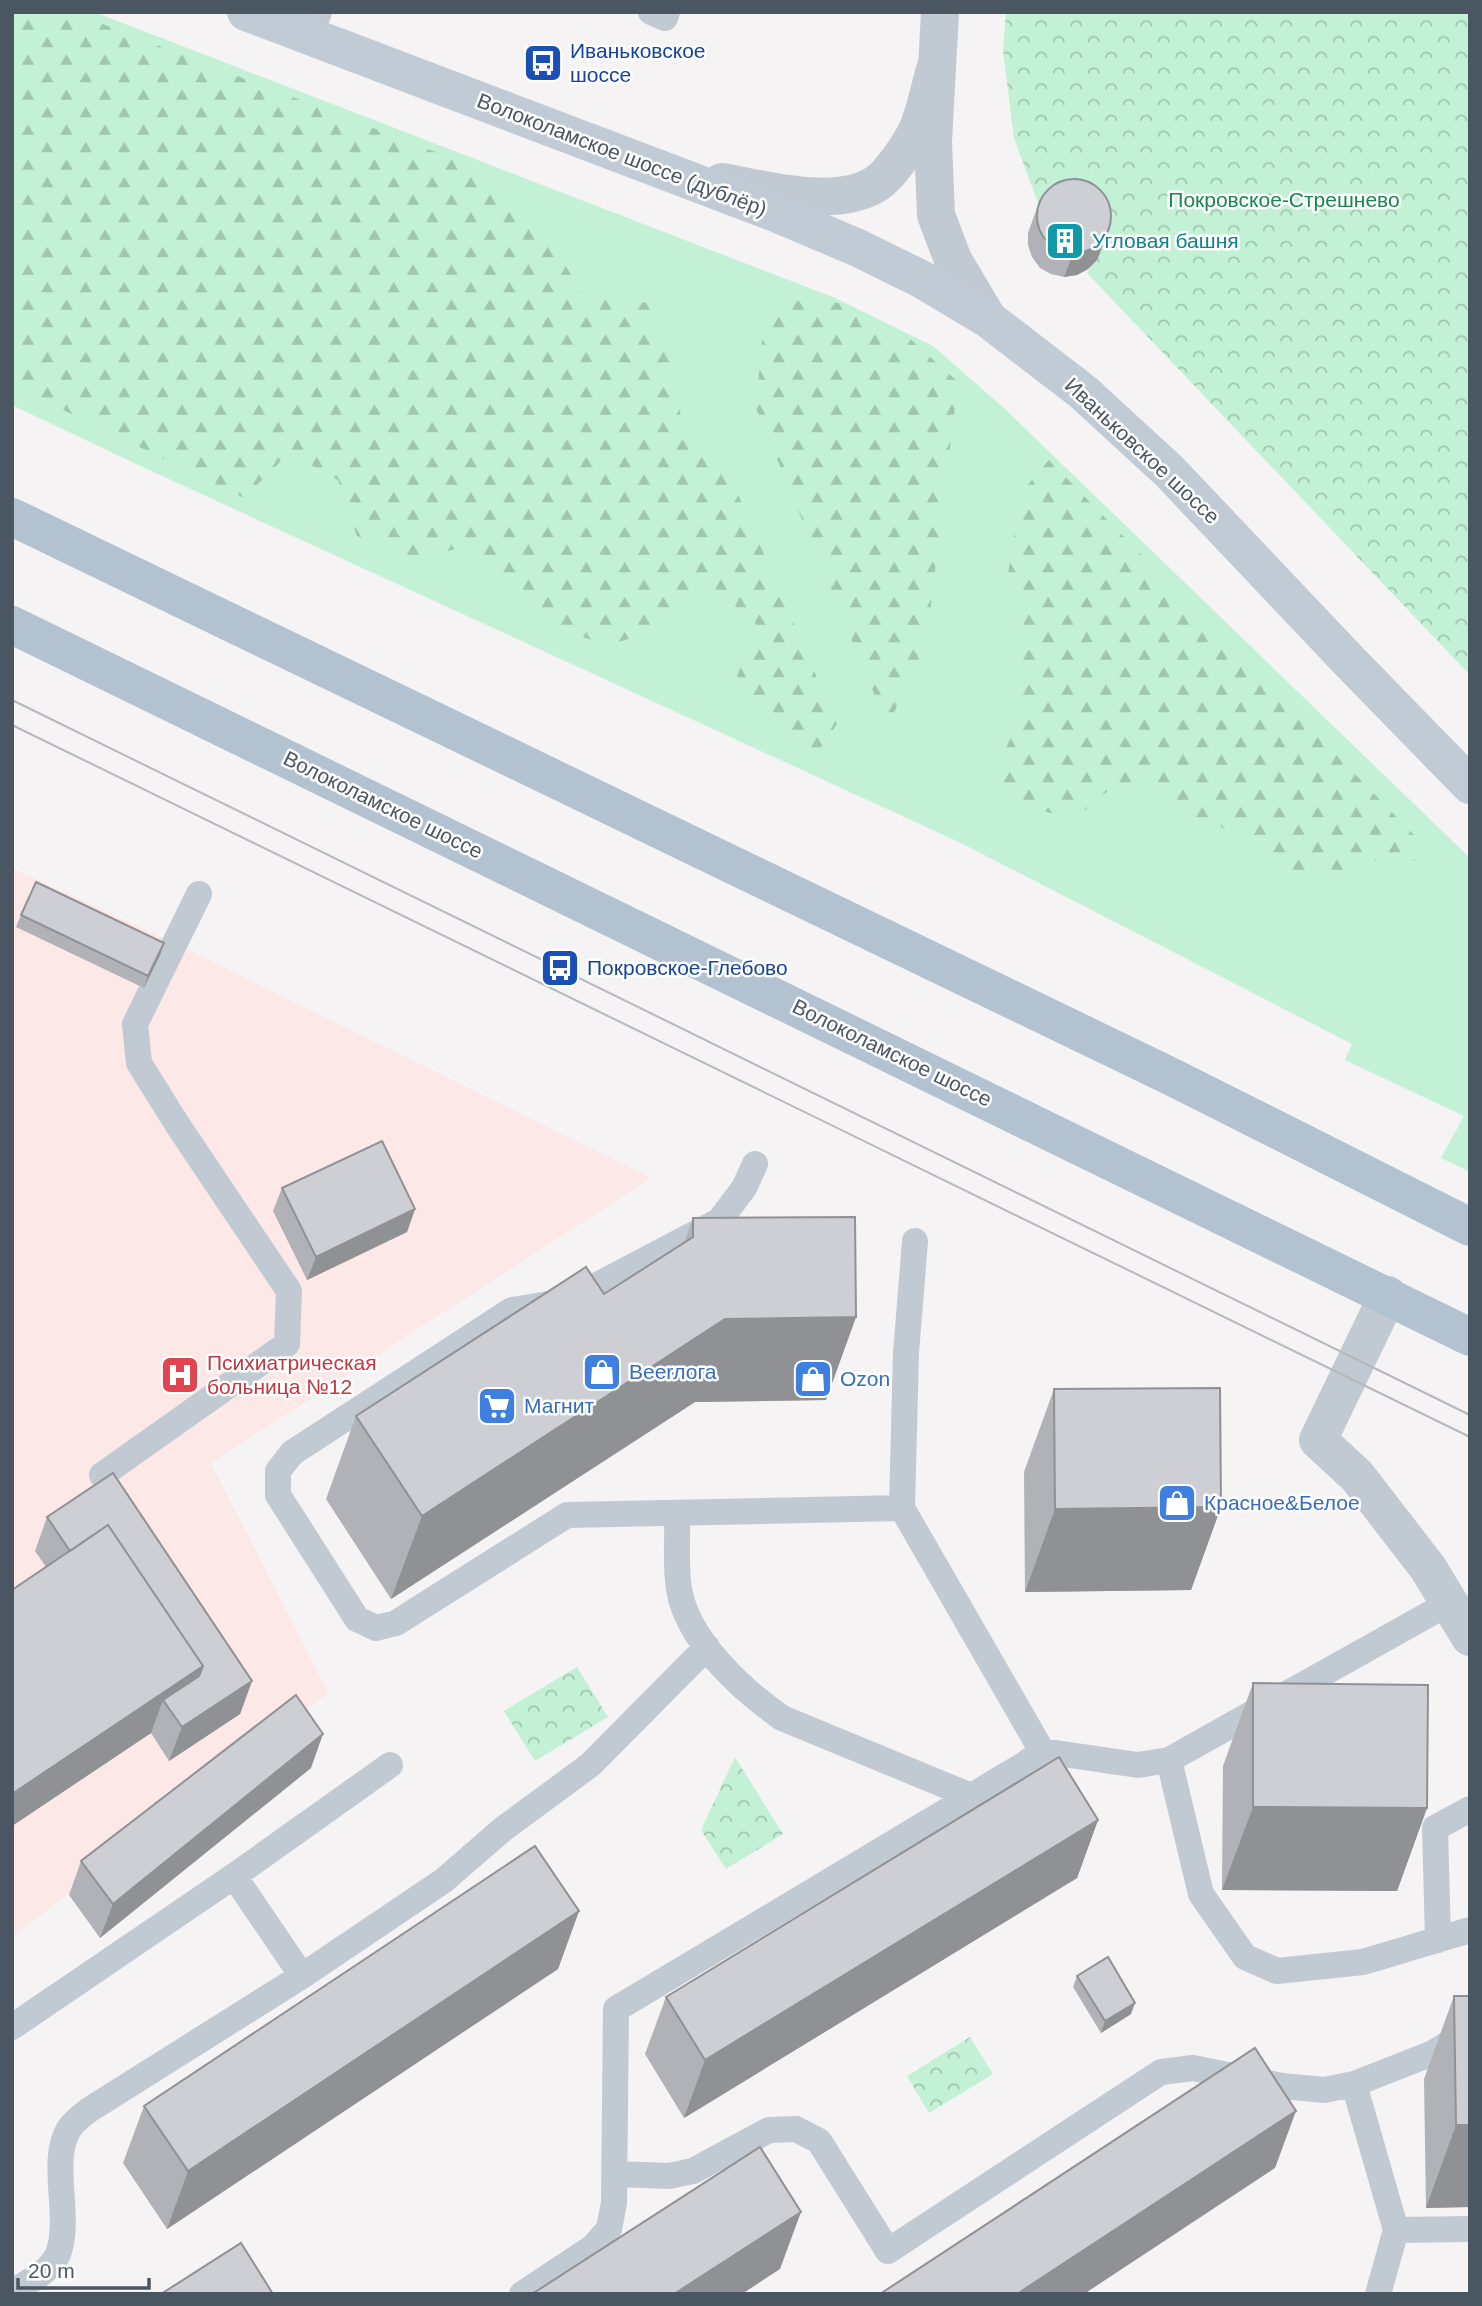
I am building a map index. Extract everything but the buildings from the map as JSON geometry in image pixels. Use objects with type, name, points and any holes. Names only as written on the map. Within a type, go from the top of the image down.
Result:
[{"type":"main road","points":[[12,517],[1172,1077],[1470,1227]]},
{"type":"main road","name":"Волоколамское шоссе","points":[[12,625],[1470,1336]]},
{"type":"street","name":"Волоколамское шоссе (дублёр)","points":[[246,12],[315,25],[658,169],[778,214],[858,248],[921,279],[989,320]]},
{"type":"street","name":"Иваньковское шоссе","points":[[940,12],[933,142],[936,215],[953,260],[989,320],[1083,392],[1169,471],[1470,785]]},
{"type":"street","name":"Иваньковское шоссе","points":[[658,169],[787,195],[823,197],[856,192],[876,184],[902,155],[918,127],[936,66]]},
{"type":"street","points":[[1388,1295],[1318,1440],[1357,1476],[1428,1568],[1470,1637]]},
{"type":"lane","points":[[651,12],[665,18],[667,12]]},
{"type":"lane","points":[[102,1475],[287,1344],[289,1292],[139,1063],[135,1024],[199,894]]},
{"type":"lane","points":[[755,1164],[744,1188],[719,1221],[567,1301],[512,1310],[292,1453],[278,1471],[278,1495],[357,1619],[376,1628],[396,1623],[567,1515],[902,1508]]},
{"type":"lane","points":[[915,1241],[906,1353],[902,1508],[1042,1751]]},
{"type":"lane","points":[[677,1513],[679,1589],[690,1622],[707,1647],[755,1699],[782,1718],[971,1796]]},
{"type":"lane","points":[[522,2294],[593,2247],[609,2229],[614,2203],[615,2174],[616,2009],[1042,1751],[1138,1765],[1169,1760],[1449,1603]]},
{"type":"lane","points":[[12,2292],[41,2274],[57,2255],[62,2231],[61,2153],[69,2128],[89,2110],[302,1976],[443,1881],[503,1829],[590,1765],[707,1647]]},
{"type":"lane","points":[[1169,1760],[1202,1894],[1245,1957],[1277,1970],[1363,1962],[1470,1930]]},
{"type":"lane","points":[[12,2026],[234,1876],[390,1765]]},
{"type":"lane","points":[[1438,1940],[1435,1828],[1470,1809]]},
{"type":"lane","points":[[234,1876],[302,1976]]},
{"type":"lane","points":[[615,2174],[669,2176],[693,2171],[769,2130],[796,2129],[819,2141],[888,2251],[1161,2072],[1193,2068],[1282,2086],[1324,2090],[1354,2084],[1433,2053],[1470,2030]]},
{"type":"lane","points":[[1354,2084],[1396,2230],[1378,2294]]},
{"type":"lane","points":[[1396,2230],[1470,2229]]},
{"type":"shaded area","name":"Психиатрическая больница №12","points":[[12,868],[174,943],[651,1178],[211,1463],[328,1693],[12,1937]]},
{"type":"green space","points":[[12,12],[94,12],[835,298],[933,346],[1006,410],[1470,858],[1470,1172],[1441,1158],[1464,1116],[1345,1060],[1352,1044],[961,843],[12,405]]},
{"type":"green space","points":[[12,12],[71,12],[472,166],[550,239],[581,292],[647,303],[671,360],[682,423],[728,471],[837,724],[817,753],[787,733],[737,676],[757,625],[712,586],[664,628],[609,645],[551,628],[469,546],[412,559],[357,536],[338,480],[289,453],[244,498],[12,385]]},
{"type":"green space","name":"Покровское-Стрешнево","points":[[1006,12],[1470,12],[1470,675],[1087,273],[1102,249],[1041,211],[1014,138],[1003,51]]},
{"type":"green space","points":[[778,300],[840,303],[907,336],[958,382],[925,654],[887,725],[756,408],[763,329]]},
{"type":"green space","points":[[1049,460],[1424,845],[1418,861],[1370,861],[1330,874],[1283,875],[1215,822],[1174,815],[1150,779],[1109,790],[1075,819],[1000,801],[1003,755],[1020,717],[1023,623],[1007,580],[1021,493]]},
{"type":"green space","points":[[577,1667],[608,1717],[535,1761],[504,1711]]},
{"type":"green space","points":[[735,1757],[783,1834],[726,1869],[701,1830]]},
{"type":"green space","points":[[970,2037],[993,2074],[929,2113],[907,2076]]},
{"type":"tram line","points":[[12,700],[1470,1415]]},
{"type":"tram line","points":[[12,725],[1470,1437]]},
{"type":"place","name":"Иваньковское шоссе","points":[[543,63]]},
{"type":"place","name":"Угловая башня","points":[[1065,241]]},
{"type":"place","name":"Покровское-Глебово","points":[[560,968]]},
{"type":"place","name":"Beerлога","points":[[602,1372]]},
{"type":"place","name":"Психиатрическая больница №12","points":[[180,1375]]},
{"type":"place","name":"Ozon","points":[[813,1379]]},
{"type":"place","name":"Магнит","points":[[497,1406]]},
{"type":"place","name":"Красное&Белое","points":[[1177,1503]]}]
